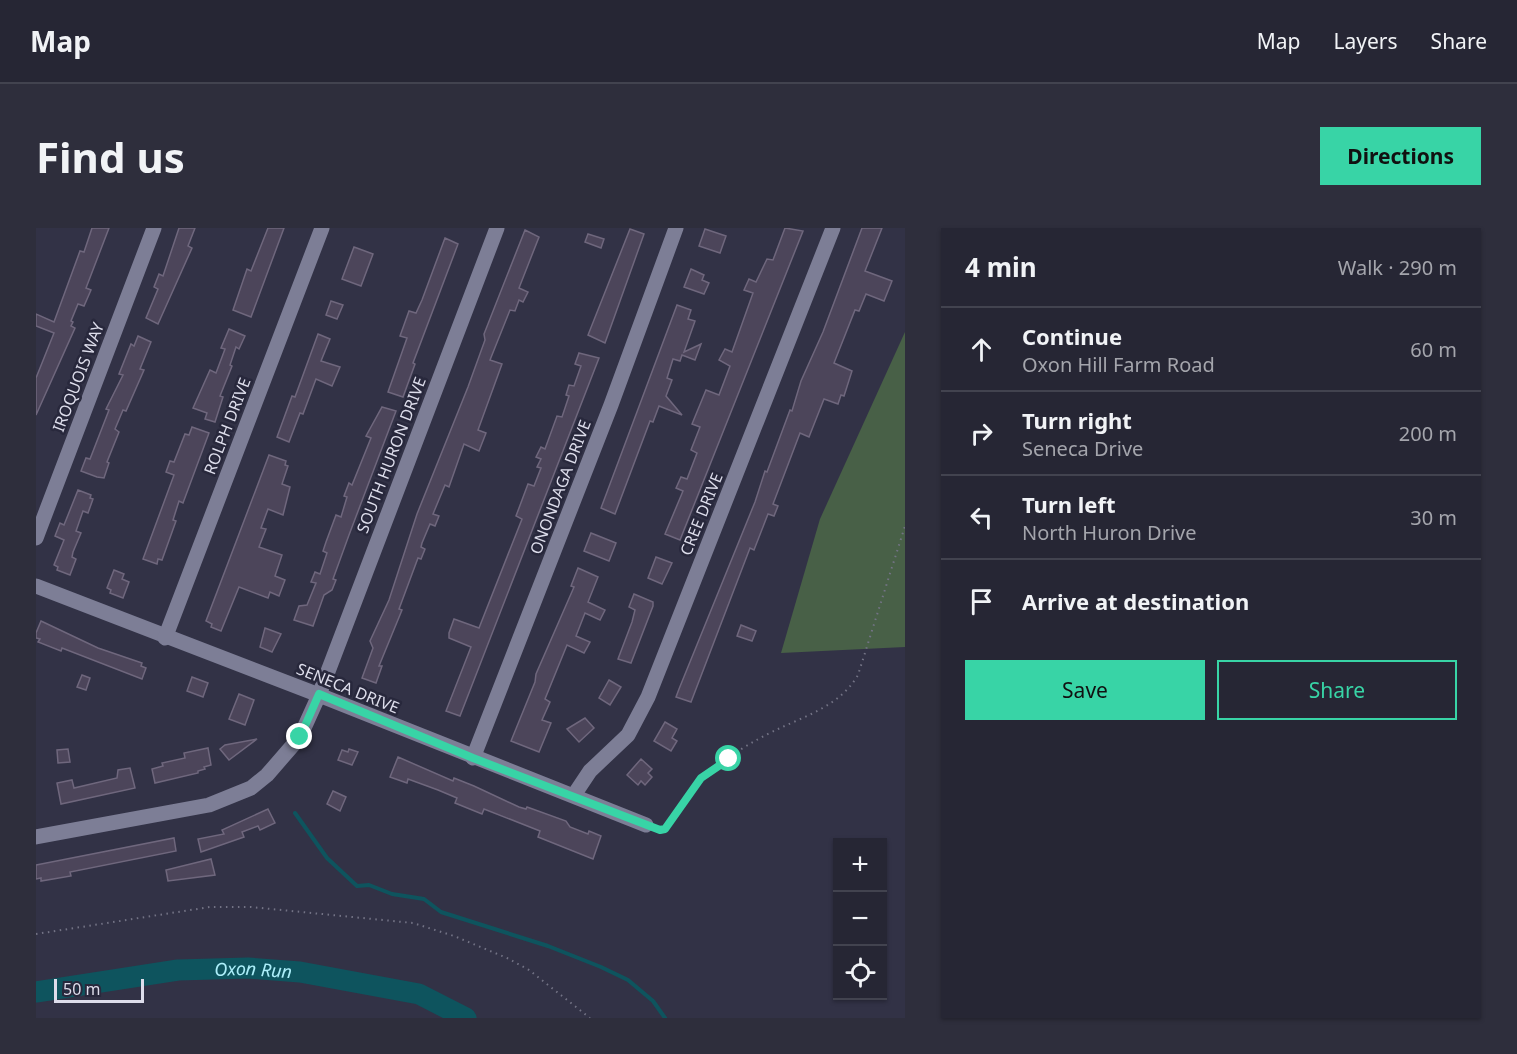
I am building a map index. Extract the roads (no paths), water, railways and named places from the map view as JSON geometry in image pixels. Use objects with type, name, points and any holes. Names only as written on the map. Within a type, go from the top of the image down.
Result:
[{"type":"street","name":"IROQUOIS WAY","points":[[36,538],[154,228]]},
{"type":"street","name":"ROLPH DRIVE","points":[[165,638],[321,228]]},
{"type":"street","name":"SOUTH HURON DRIVE","points":[[36,837],[209,806],[251,788],[267,775],[300,737],[319,694],[497,228]]},
{"type":"street","name":"ONONDAGA DRIVE","points":[[473,758],[611,405],[676,228]]},
{"type":"street","name":"CREE DRIVE","points":[[574,795],[590,771],[628,735],[648,697],[833,228]]},
{"type":"street","name":"SENECA DRIVE","points":[[36,586],[165,638],[319,694],[473,758],[574,795],[646,825]]},
{"type":"waterway","points":[[295,813],[327,858],[357,886],[369,885],[392,894],[424,899],[441,912],[548,946],[601,967],[628,980],[653,1001],[665,1018]]},
{"type":"waterway","name":"Oxon Run","points":[[36,992],[178,970],[248,968],[300,972],[419,994],[466,1018]]}]
